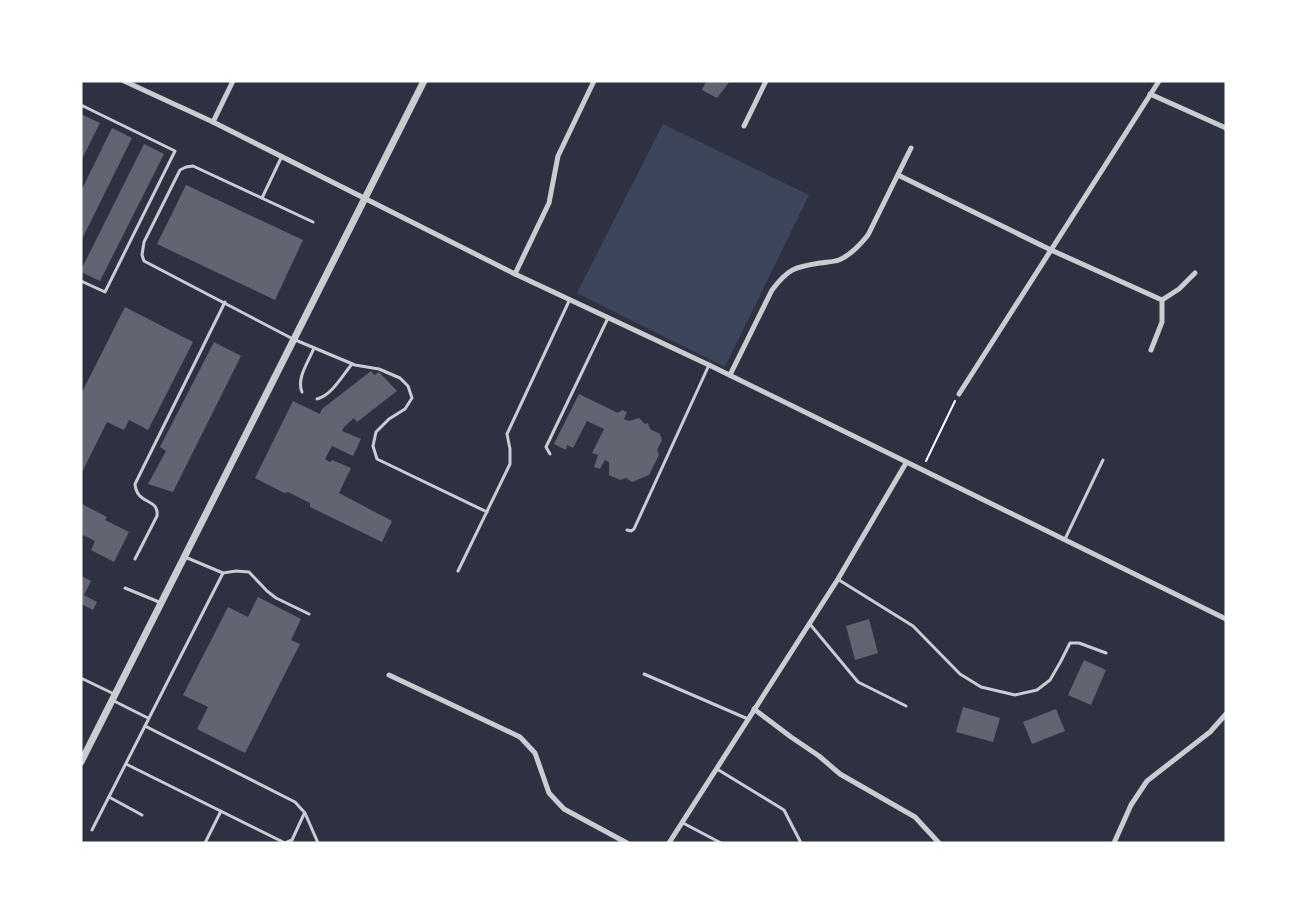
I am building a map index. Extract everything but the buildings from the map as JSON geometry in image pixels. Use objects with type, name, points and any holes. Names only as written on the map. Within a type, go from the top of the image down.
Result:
[{"type":"street","points":[[124,81],[213,122],[515,274],[730,375],[1226,619]]},
{"type":"street","points":[[213,122],[233,81]]},
{"type":"street","points":[[81,762],[424,81]]},
{"type":"street","points":[[515,274],[549,202],[558,156],[594,81]]},
{"type":"street","points":[[744,126],[766,81]]},
{"type":"street","points":[[959,393],[1159,81]]},
{"type":"street","points":[[1150,94],[1226,128]]},
{"type":"street","points":[[730,375],[772,290],[781,279],[792,269],[838,260],[868,236],[911,148]]},
{"type":"street","points":[[898,175],[1051,250],[1162,300]]},
{"type":"street","points":[[1162,300],[1179,289],[1195,273]]},
{"type":"street","points":[[1151,350],[1162,322],[1162,300]]},
{"type":"street","points":[[669,843],[838,579],[906,463]]},
{"type":"street","points":[[389,675],[520,737],[535,753],[549,793],[564,809],[627,843]]},
{"type":"street","points":[[754,709],[840,774],[915,816],[939,843]]},
{"type":"street","points":[[1114,843],[1131,805],[1147,781],[1210,732],[1225,717]]},
{"type":"lane","points":[[81,105],[175,152],[105,292],[81,281]]},
{"type":"lane","points":[[262,198],[282,156]]},
{"type":"lane","points":[[313,222],[193,166],[186,167],[180,170],[144,242],[142,255],[144,261],[293,339],[352,364],[379,369],[400,378],[408,386],[412,398],[405,409],[389,419],[376,432],[373,446],[377,459],[487,512]]},
{"type":"lane","points":[[458,571],[510,464],[507,434],[570,299]]},
{"type":"lane","points":[[135,559],[158,510],[140,497],[135,491],[135,484],[225,302]]},
{"type":"lane","points":[[550,454],[546,447],[608,317]]},
{"type":"lane","points":[[302,392],[301,379],[314,348]]},
{"type":"lane","points":[[317,399],[329,392],[352,364]]},
{"type":"lane","points":[[627,530],[634,529],[709,365]]},
{"type":"lane","points":[[1064,540],[1103,460]]},
{"type":"lane","points":[[184,557],[223,573],[249,572],[276,598],[309,614]]},
{"type":"lane","points":[[92,830],[223,573]]},
{"type":"lane","points":[[838,579],[913,626],[960,674],[981,687],[1016,695],[1037,690],[1050,680],[1070,643],[1079,643],[1106,653]]},
{"type":"lane","points":[[125,588],[161,603]]},
{"type":"lane","points":[[809,623],[858,682],[906,706]]},
{"type":"lane","points":[[644,674],[748,719]]},
{"type":"lane","points":[[83,679],[148,718]]},
{"type":"lane","points":[[145,726],[295,802],[305,813],[318,843]]},
{"type":"lane","points":[[126,764],[285,843],[292,840],[305,813]]},
{"type":"lane","points":[[717,768],[784,810],[801,843]]},
{"type":"lane","points":[[109,797],[142,815]]},
{"type":"lane","points":[[205,843],[221,811]]},
{"type":"lane","points":[[682,822],[721,843]]},
{"type":"path","points":[[921,470],[959,393]]},
{"type":"shaded area","points":[[663,124],[809,195],[725,367],[577,293]]}]
